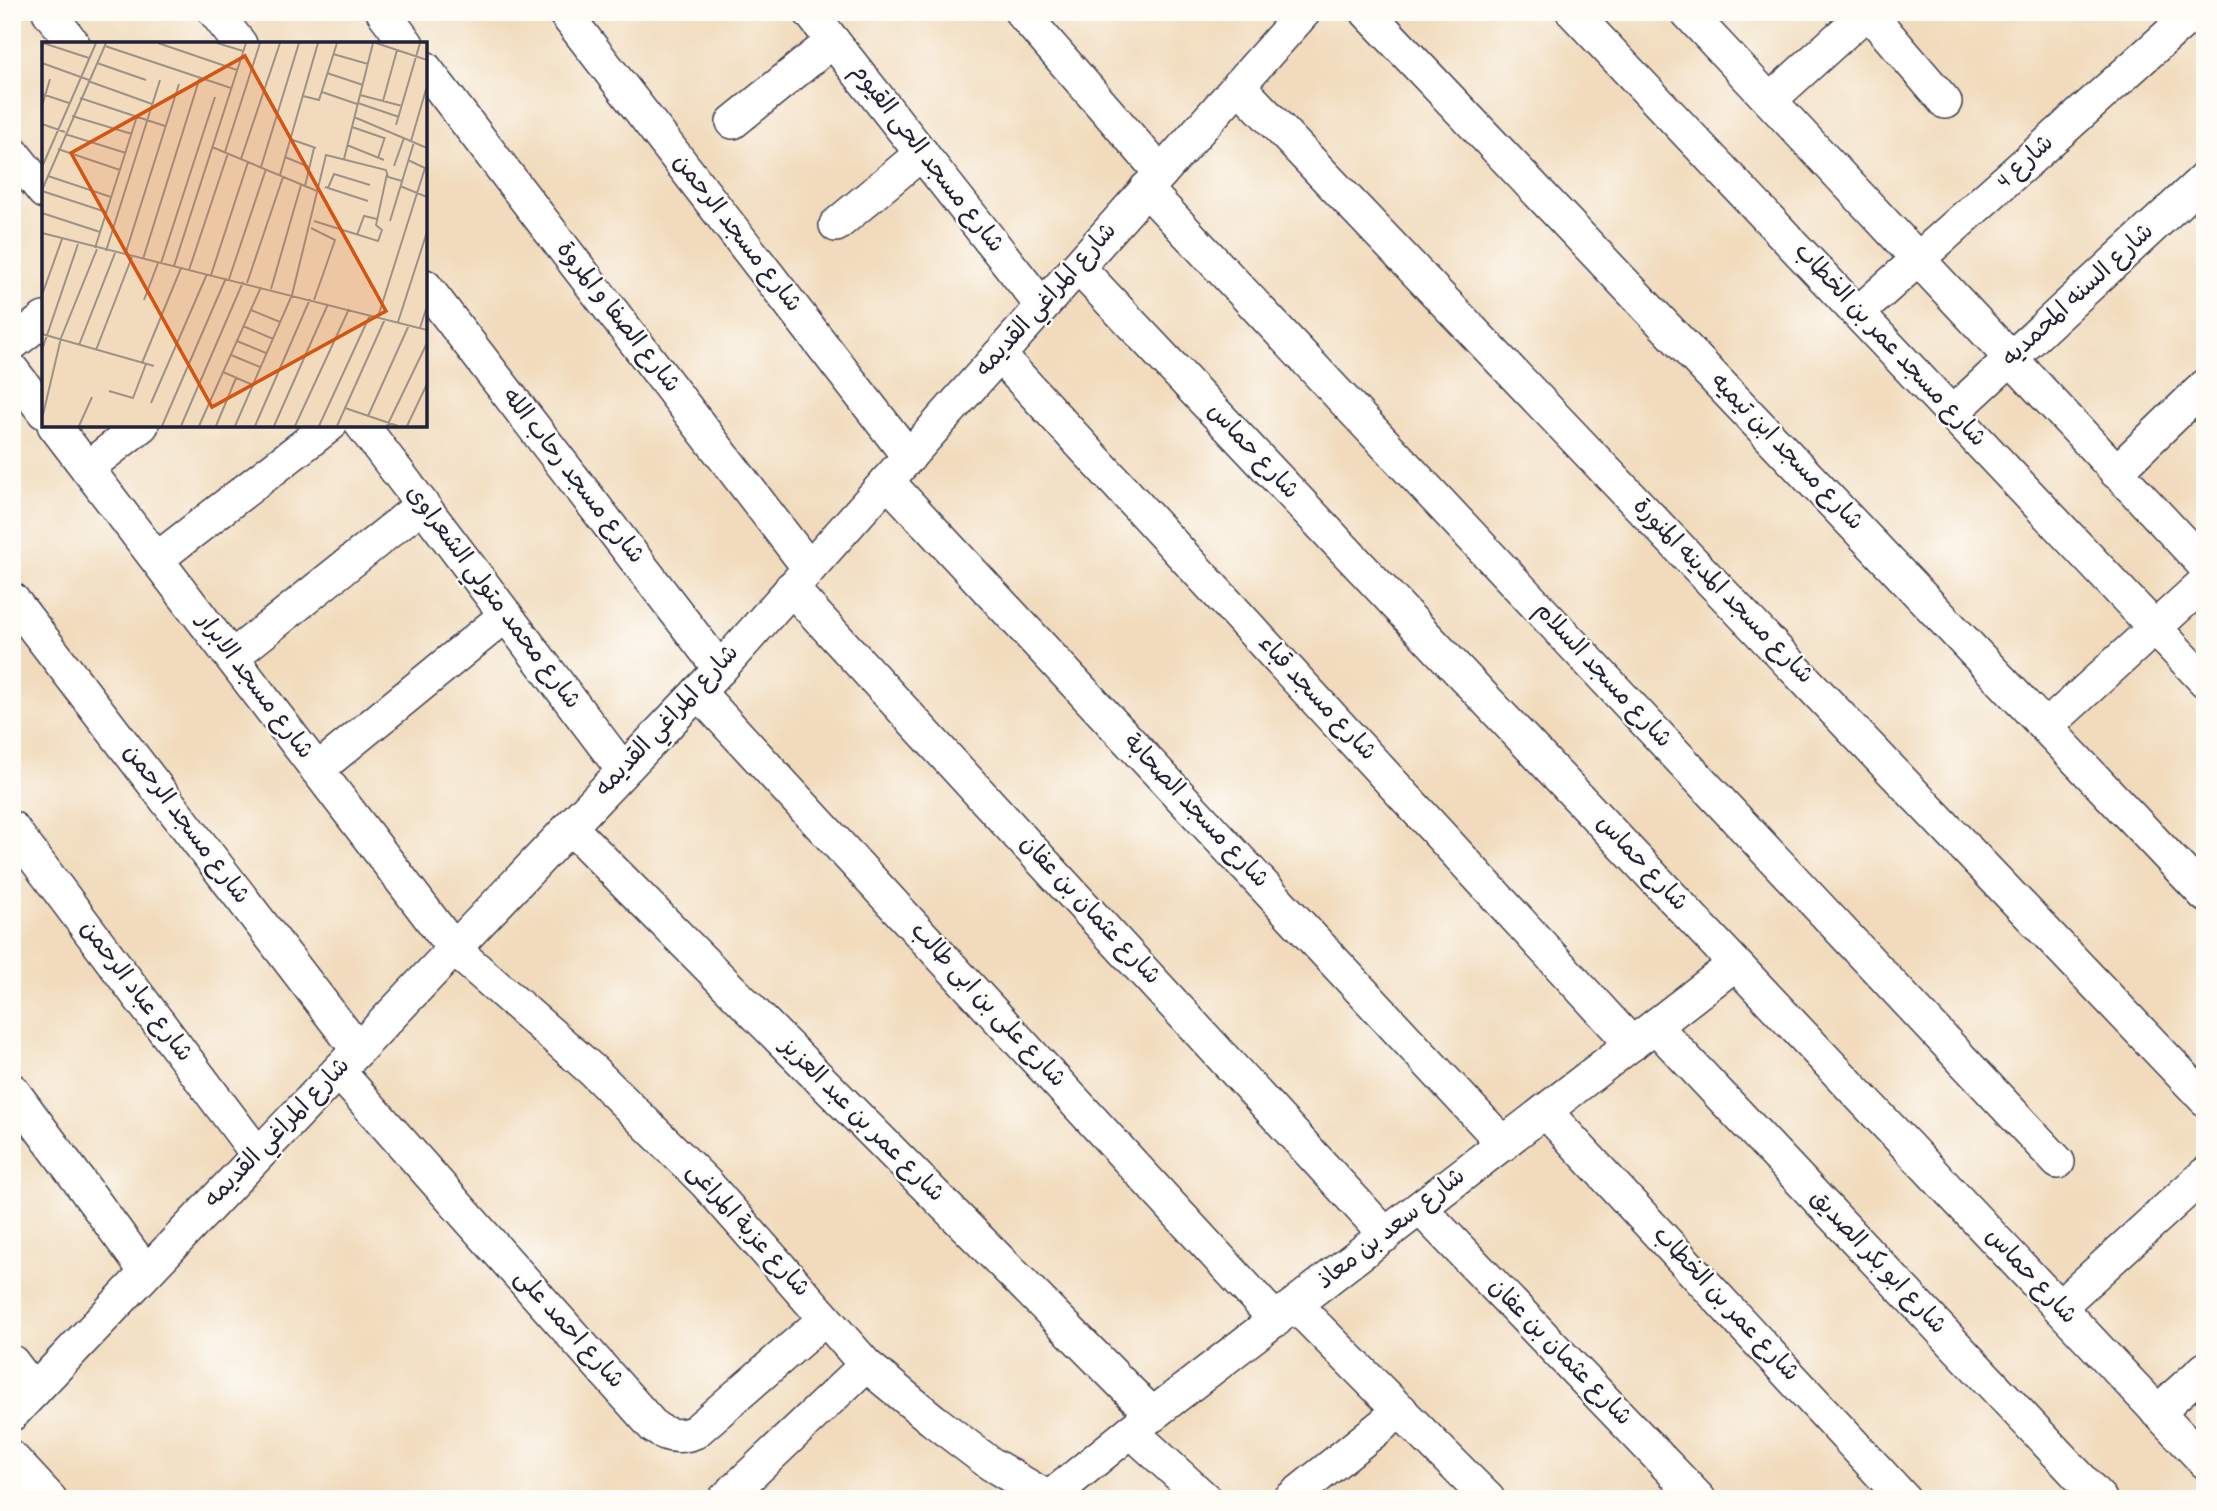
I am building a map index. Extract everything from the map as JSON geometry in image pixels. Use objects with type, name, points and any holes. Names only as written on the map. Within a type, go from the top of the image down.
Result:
[{"type":"street","points":[[49,12],[72,42]]},
{"type":"street","points":[[215,12],[238,42]]},
{"type":"street","points":[[383,12],[406,42]]},
{"type":"street","name":"شارع مسجد الرحمن","points":[[564,12],[909,457]]},
{"type":"street","name":"شارع مسجد الحى القيوم","points":[[810,12],[1042,306]]},
{"type":"street","name":"شارع مسجد السلام","points":[[1021,12],[1153,181],[2058,1162]]},
{"type":"street","name":"شارع مسجد ابن تيميه","points":[[1367,12],[2205,895]]},
{"type":"street","name":"شارع مسجد عمر بن الخطاب","points":[[1573,12],[2205,681]]},
{"type":"street","points":[[1770,100],[1867,12],[1945,102]]},
{"type":"street","name":"شارع 4","points":[[1858,313],[2194,12]]},
{"type":"street","points":[[1690,13],[2205,566]]},
{"type":"street","name":"شارع المراغي القديمه","points":[[23,1402],[709,680],[1078,267],[1295,16]]},
{"type":"street","points":[[733,122],[833,41]]},
{"type":"street","name":"شارع الصفا و المروة","points":[[427,71],[800,578]]},
{"type":"street","name":"شارع مسجد المدينه المنورة","points":[[1238,85],[2205,1098]]},
{"type":"street","points":[[12,152],[42,190]]},
{"type":"street","points":[[836,225],[922,153]]},
{"type":"street","name":"شارع السنه المحمديه","points":[[1952,414],[2205,178]]},
{"type":"street","name":"شارع حماس","points":[[1078,267],[2205,1462]]},
{"type":"street","name":"شارع مسجد رحاب الله","points":[[427,289],[709,680]]},
{"type":"street","points":[[12,344],[42,321]]},
{"type":"street","name":"شارع مسجد قباء","points":[[999,355],[1644,1035]]},
{"type":"street","points":[[12,370],[42,409]]},
{"type":"street","points":[[2116,472],[2205,386]]},
{"type":"street","name":"شارع مسجد الابرار","points":[[56,427],[454,948]]},
{"type":"street","points":[[87,468],[139,427]]},
{"type":"street","points":[[157,559],[327,427]]},
{"type":"street","name":"شارع محمد متولي الشعراوى","points":[[364,427],[623,771]]},
{"type":"street","name":"شارع مسجد الصحابة","points":[[887,481],[1504,1144]]},
{"type":"street","points":[[232,657],[422,505]]},
{"type":"street","name":"شارع عثمان بن عفان","points":[[800,578],[1386,1235]]},
{"type":"street","points":[[2046,727],[2205,582]]},
{"type":"street","name":"شارع مسجد الرحمن","points":[[12,599],[348,1061]]},
{"type":"street","points":[[317,770],[506,615]]},
{"type":"street","name":"شارع على بن ابى طالب","points":[[709,680],[1286,1312],[1401,1410],[1488,1499]]},
{"type":"street","name":"شارع عمر بن عبد العزيز","points":[[570,827],[1142,1423],[1205,1499]]},
{"type":"street","name":"شارع عباد الرحمن","points":[[12,828],[258,1155]]},
{"type":"street","name":"شارع عزبة المراغى","points":[[454,948],[592,1070],[687,1164],[866,1366],[991,1464],[1049,1498]]},
{"type":"street","name":"شارع سعد بن معاذ","points":[[1049,1498],[1735,964]]},
{"type":"street","name":"شارع ابو بكر الصديق","points":[[1644,1035],[2099,1499]]},
{"type":"street","name":"شارع احمد على","points":[[348,1061],[654,1427],[663,1434],[674,1437],[695,1432],[825,1319]]},
{"type":"street","points":[[12,1090],[146,1272]]},
{"type":"street","name":"شارع عمر بن الخطاب","points":[[1545,1111],[1905,1499]]},
{"type":"street","points":[[2059,1307],[2205,1174]]},
{"type":"street","name":"شارع عثمان بن عفان","points":[[1420,1208],[1699,1499]]},
{"type":"street","points":[[12,1363],[23,1402]]},
{"type":"street","points":[[725,1499],[866,1366]]},
{"type":"street","points":[[2157,1412],[2205,1369]]},
{"type":"street","points":[[1290,1499],[1401,1410]]},
{"type":"street","points":[[12,1458],[50,1499]]}]
